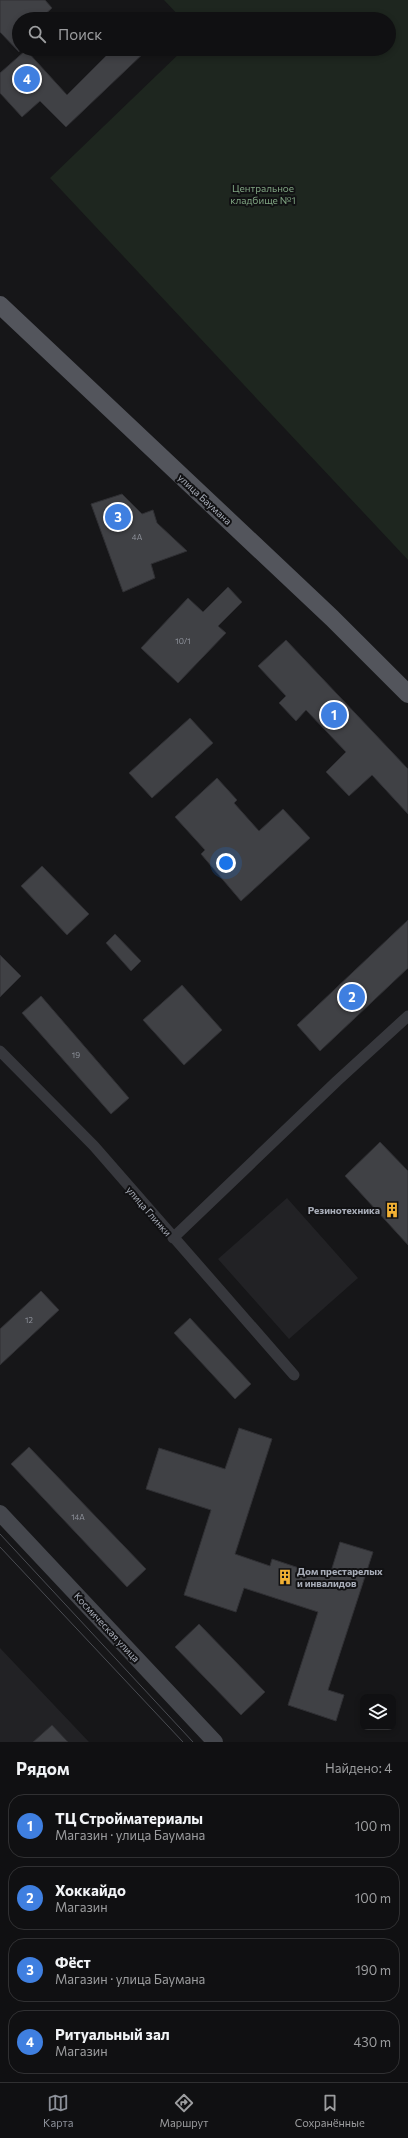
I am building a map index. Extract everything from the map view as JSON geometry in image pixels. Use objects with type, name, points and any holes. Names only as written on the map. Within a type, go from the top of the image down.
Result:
[{"type":"main road","name":"улица Баумана","points":[[0,305],[332,618],[408,694]]},
{"type":"main road","name":"Космическая улица","points":[[0,1513],[215,1742]]},
{"type":"street","points":[[173,1238],[337,1080],[408,1016]]},
{"type":"street","name":"улица Глинки","points":[[0,1050],[94,1146],[294,1375]]},
{"type":"shaded area","points":[[287,1198],[358,1278],[289,1339],[218,1259]]},
{"type":"shaded area","points":[[0,1648],[89,1742],[0,1742]]},
{"type":"green space","name":"Центральное кладбище №1","points":[[164,0],[408,0],[408,560],[50,178],[177,56],[396,56],[396,12],[175,12]]},
{"type":"building","points":[[0,0],[45,0],[52,8],[48,12],[12,12],[12,45],[0,32]]},
{"type":"building","points":[[19,56],[31,56],[67,95],[106,56],[141,56],[66,127],[40,101],[22,117],[0,93],[0,73]]},
{"type":"building","points":[[122,494],[142,514],[153,510],[157,523],[187,551],[151,564],[155,578],[123,592],[91,504]]},
{"type":"building","points":[[228,587],[242,602],[218,626],[226,633],[178,683],[141,648],[188,598],[203,612]]},
{"type":"building","points":[[286,640],[408,769],[408,814],[372,775],[349,796],[326,772],[346,752],[306,710],[296,721],[279,703],[286,696],[258,666]]},
{"type":"building","points":[[190,718],[213,743],[152,798],[129,773]]},
{"type":"building","points":[[217,778],[237,800],[234,803],[259,831],[283,809],[310,838],[241,901],[201,854],[205,850],[175,817]]},
{"type":"building","points":[[42,866],[89,914],[67,935],[21,886]]},
{"type":"building","points":[[408,920],[408,968],[320,1051],[297,1025]]},
{"type":"building","points":[[115,934],[141,961],[131,971],[106,943]]},
{"type":"building","points":[[0,955],[21,976],[0,997]]},
{"type":"building","points":[[182,985],[222,1030],[184,1065],[143,1020]]},
{"type":"building","points":[[41,996],[129,1098],[111,1114],[22,1013]]},
{"type":"building","name":"Резинотехника","points":[[380,1142],[408,1171],[408,1245],[345,1176]]},
{"type":"building","points":[[41,1291],[59,1310],[0,1365],[0,1329]]},
{"type":"building","points":[[190,1318],[251,1384],[235,1399],[174,1333]]},
{"type":"building","name":"Дом престарелых и инвалидов","points":[[239,1428],[272,1439],[235,1554],[270,1566],[272,1559],[329,1578],[340,1542],[373,1552],[328,1690],[344,1695],[336,1721],[288,1705],[318,1612],[244,1588],[236,1612],[184,1595],[211,1510],[146,1489],[159,1448],[225,1469]]},
{"type":"building","points":[[29,1447],[146,1569],[127,1587],[11,1464]]},
{"type":"building","points":[[199,1624],[265,1692],[241,1715],[175,1647]]},
{"type":"building","points":[[52,1725],[68,1742],[33,1742]]},
{"type":"tram line","points":[[0,1534],[193,1742]]},
{"type":"tram line","points":[[0,1547],[183,1742]]},
{"type":"place","name":"Ритуальный зал","points":[[27,79]]},
{"type":"place","name":"Фёст","points":[[118,517]]},
{"type":"place","name":"ТЦ Стройматериалы","points":[[334,715]]},
{"type":"place","name":"Хоккайдо","points":[[352,997]]},
{"type":"place","name":"Резинотехника","points":[[392,1210]]},
{"type":"place","name":"Дом престарелых и инвалидов","points":[[285,1577]]}]
